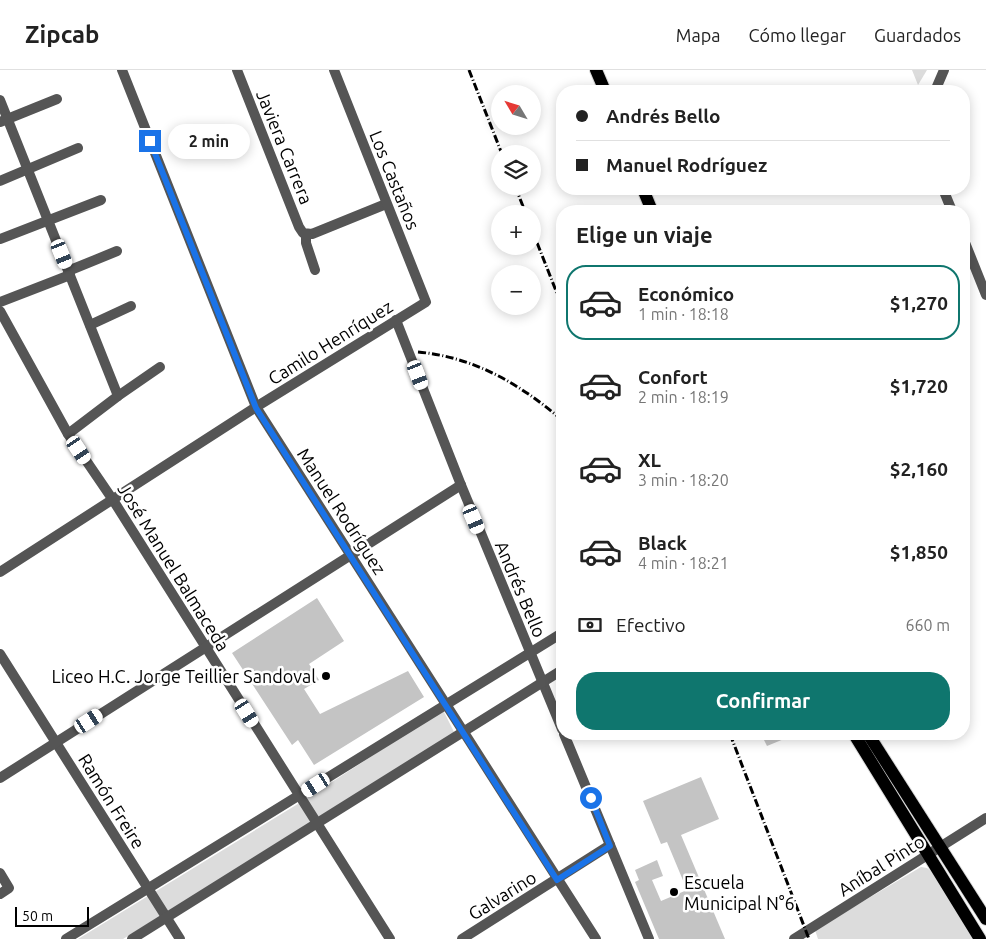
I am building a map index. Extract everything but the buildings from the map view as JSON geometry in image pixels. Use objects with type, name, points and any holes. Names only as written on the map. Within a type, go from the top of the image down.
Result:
[{"type":"main road","points":[[596,70],[602,85]]},
{"type":"main road","points":[[858,740],[980,939]]},
{"type":"main road","points":[[872,740],[986,919]]},
{"type":"street","name":"Manuel Rodríguez","points":[[122,70],[256,408],[596,939]]},
{"type":"street","name":"Javiera Carrera","points":[[237,70],[299,228],[306,234],[306,243],[315,270]]},
{"type":"street","name":"Los Castaños","points":[[334,70],[426,302]]},
{"type":"street","points":[[938,85],[944,70]]},
{"type":"street","points":[[4,121],[57,99]]},
{"type":"street","points":[[0,100],[4,121],[28,170],[118,396]]},
{"type":"street","points":[[0,181],[78,148]]},
{"type":"street","points":[[0,239],[101,200]]},
{"type":"street","points":[[306,234],[312,234],[386,204]]},
{"type":"street","points":[[0,302],[117,251]]},
{"type":"street","points":[[970,255],[986,295]]},
{"type":"street","name":"Camilo Henríquez","points":[[0,572],[426,302]]},
{"type":"street","points":[[90,325],[131,306]]},
{"type":"street","name":"José Manuel Balmaceda","points":[[0,312],[68,434],[113,500],[390,939]]},
{"type":"street","name":"Andrés Bello","points":[[396,320],[460,485],[556,715]]},
{"type":"street","points":[[68,434],[160,367]]},
{"type":"street","points":[[0,778],[460,485]]},
{"type":"street","points":[[66,939],[556,637]]},
{"type":"street","name":"Ramón Freire","points":[[0,654],[180,939]]},
{"type":"street","points":[[132,939],[556,674]]},
{"type":"street","points":[[566,740],[649,939]]},
{"type":"street","name":"Aníbal Pinto","points":[[794,939],[986,819]]},
{"type":"street","name":"Galvarino","points":[[462,939],[610,846]]},
{"type":"street","points":[[0,873],[9,888],[0,894]]},
{"type":"shaded area","points":[[912,70],[927,70],[918,85]]},
{"type":"shaded area","points":[[443,710],[455,734],[123,939],[78,939],[301,802]]},
{"type":"shaded area","points":[[921,867],[927,868],[934,874],[975,939],[818,939],[815,930]]},
{"type":"railway","points":[[469,70],[498,145]]},
{"type":"railway","points":[[519,195],[522,205]]},
{"type":"railway","points":[[541,253],[556,291]]},
{"type":"railway","points":[[418,352],[458,360],[495,374],[530,395],[556,415]]},
{"type":"railway","points":[[732,740],[809,939]]},
{"type":"place","name":"Liceo H.C. Jorge Teillier Sandoval","points":[[326,676]]},
{"type":"place","name":"Escuela Municipal N°6","points":[[674,892]]},
{"type":"route","points":[[150,141],[256,408],[557,880],[610,846],[591,798]]}]
